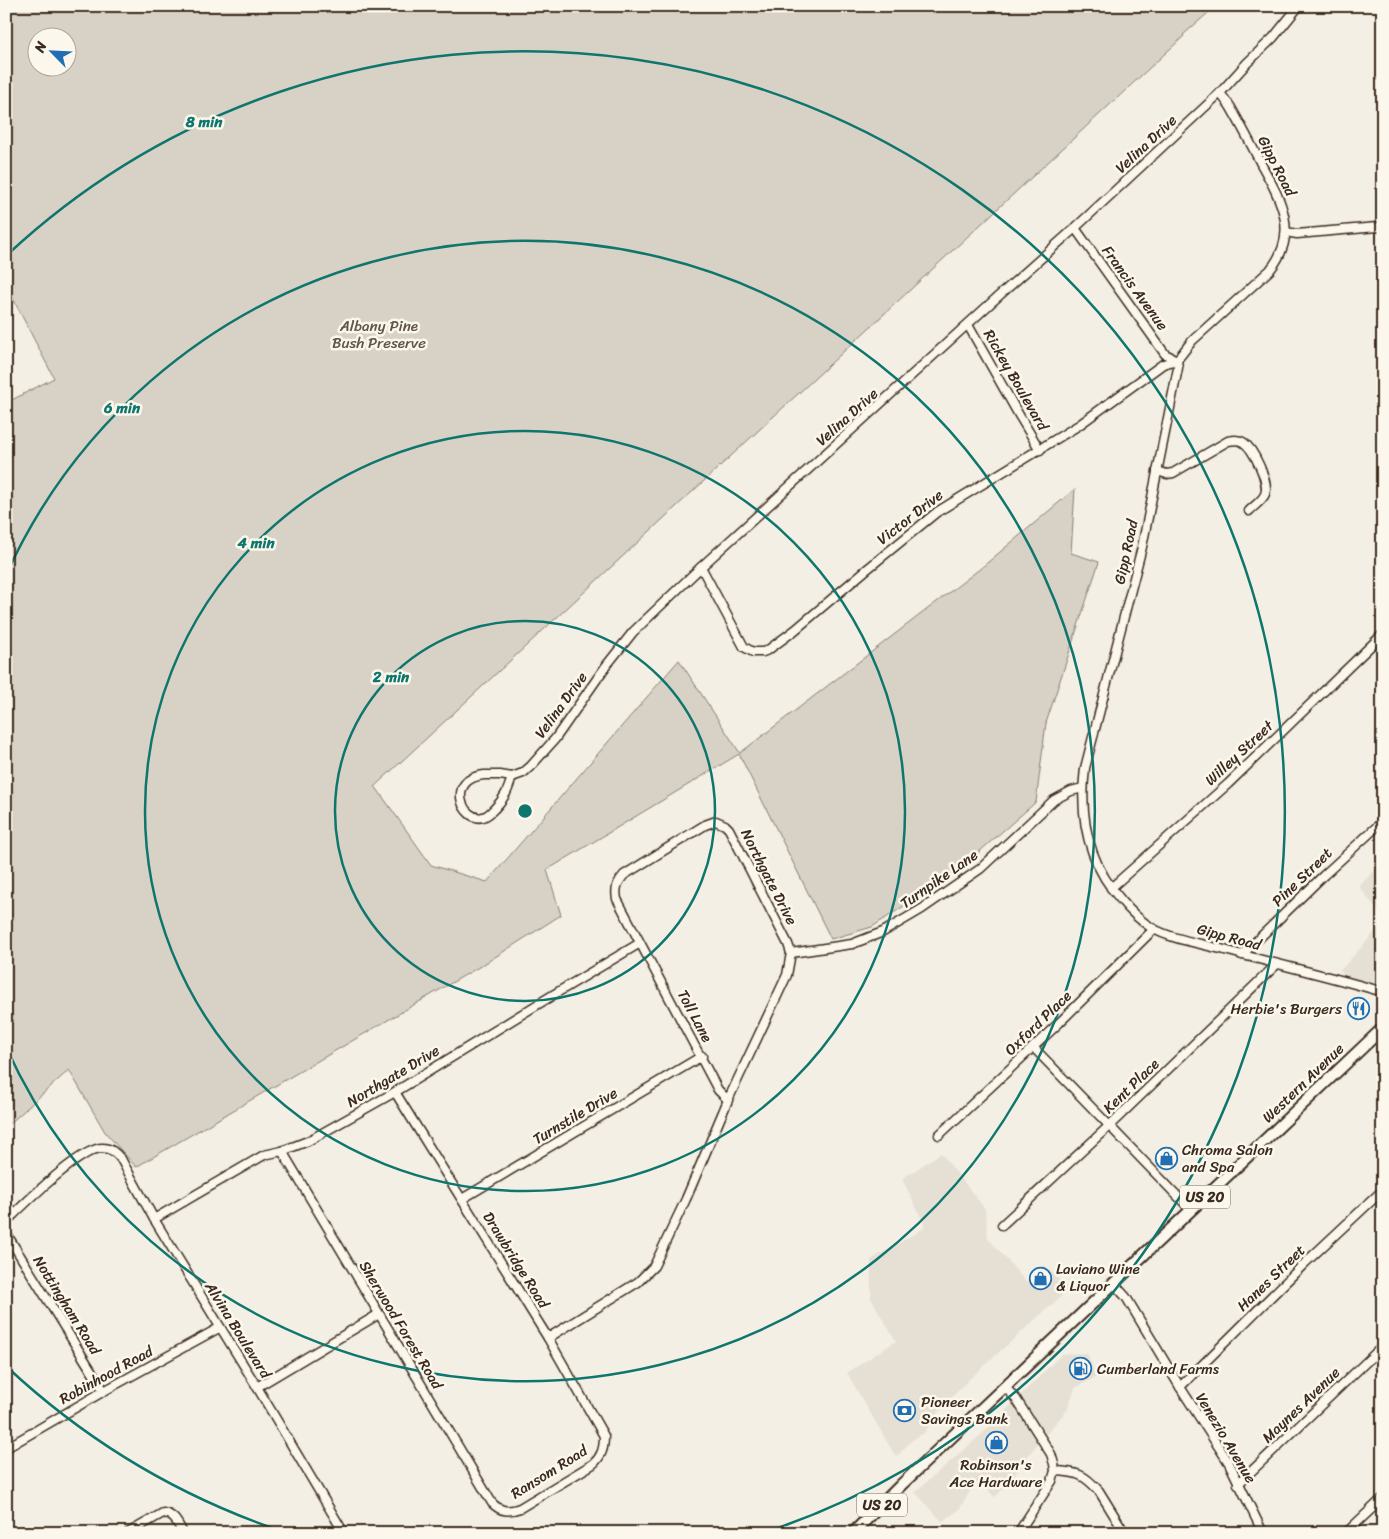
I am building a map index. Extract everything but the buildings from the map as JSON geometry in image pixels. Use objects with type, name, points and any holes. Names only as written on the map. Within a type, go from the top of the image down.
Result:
[{"type":"main road","name":"Western Avenue","points":[[858,1531],[902,1484],[1383,1028]]},
{"type":"street","points":[[1220,93],[1273,38],[1299,6]]},
{"type":"street","name":"Velina Drive","points":[[512,778],[523,773],[531,766],[555,739],[606,666],[633,632],[701,567],[1075,228],[1220,93]]},
{"type":"street","name":"Gipp Road","points":[[1220,93],[1230,106],[1279,196],[1284,210],[1286,232],[1281,253],[1270,270],[1192,341],[1177,360],[1178,368],[1136,576],[1085,768],[1083,788],[1088,841],[1098,867],[1111,888],[1131,912],[1154,929],[1242,955],[1383,992]]},
{"type":"street","points":[[1286,232],[1297,234],[1377,226],[1383,228]]},
{"type":"street","name":"Francis Avenue","points":[[1075,228],[1165,354],[1177,360]]},
{"type":"street","name":"Rickey Boulevard","points":[[968,325],[1040,450]]},
{"type":"street","name":"Victor Drive","points":[[701,567],[744,647],[753,652],[763,652],[795,630],[937,512],[1079,425],[1163,364],[1177,360]]},
{"type":"street","points":[[1157,472],[1173,473],[1228,441],[1241,441],[1248,447],[1266,479],[1267,485],[1263,497],[1249,511]]},
{"type":"street","name":"Willey Street","points":[[1111,888],[1228,784],[1383,634]]},
{"type":"street","points":[[484,774],[512,778],[508,793],[483,818],[475,817],[464,808],[462,791],[464,784],[469,778],[484,774]]},
{"type":"street","name":"Turnpike Lane","points":[[791,954],[852,944],[883,932],[922,909],[980,869],[1054,800],[1071,791],[1083,788]]},
{"type":"street","name":"Northgate Drive","points":[[154,1219],[256,1159],[308,1141],[395,1092],[640,943],[617,899],[617,886],[620,880],[624,875],[705,825],[716,821],[729,829],[791,954]]},
{"type":"street","name":"Pine Street","points":[[1242,955],[1324,875],[1383,821]]},
{"type":"street","name":"Oxford Place","points":[[939,1135],[1154,929]]},
{"type":"street","name":"Toll Lane","points":[[640,943],[702,1056],[718,1090],[728,1100]]},
{"type":"street","points":[[548,1338],[638,1282],[661,1256],[728,1100],[781,989],[790,963],[791,954]]},
{"type":"street","name":"Kent Place","points":[[1002,1225],[1109,1126],[1277,964]]},
{"type":"street","points":[[1033,1047],[1191,1210]]},
{"type":"street","name":"Turnstile Drive","points":[[462,1199],[702,1056]]},
{"type":"street","name":"Drawbridge Road","points":[[395,1092],[548,1338],[600,1428],[604,1436],[604,1446]]},
{"type":"street","name":"Alvina Boulevard","points":[[6,1222],[72,1163],[95,1149],[103,1148],[114,1151],[121,1159],[154,1219],[344,1533]]},
{"type":"street","name":"Sherwood Forest Road","points":[[282,1151],[492,1503],[501,1510]]},
{"type":"street","name":"Hanes Street","points":[[1180,1386],[1305,1263],[1383,1190]]},
{"type":"street","name":"Nottingham Road","points":[[6,1233],[104,1391]]},
{"type":"street","name":"Venezio Avenue","points":[[1114,1284],[1126,1297],[1229,1464],[1263,1533]]},
{"type":"street","points":[[257,1387],[378,1314]]},
{"type":"street","name":"Robinhood Road","points":[[6,1448],[104,1391],[219,1328]]},
{"type":"street","name":"Maynes Avenue","points":[[1238,1484],[1383,1346]]},
{"type":"street","points":[[1005,1386],[1016,1399],[1054,1460],[1055,1472],[1047,1489],[1018,1533]]},
{"type":"street","name":"Ransom Road","points":[[501,1510],[509,1512],[520,1508],[577,1474],[598,1460],[604,1446]]},
{"type":"street","points":[[1055,1472],[1072,1472],[1094,1485],[1125,1533]]},
{"type":"street","points":[[1346,1533],[1383,1498]]},
{"type":"street","points":[[128,1533],[158,1515],[167,1514],[175,1519],[183,1533]]},
{"type":"shaded area","points":[[1383,862],[1383,918],[1359,886]]},
{"type":"shaded area","points":[[1383,923],[1383,986],[1347,977],[1340,971]]},
{"type":"shaded area","points":[[941,1153],[985,1209],[988,1238],[1026,1282],[1044,1265],[1069,1289],[965,1383],[940,1410],[924,1433],[912,1440],[896,1457],[847,1373],[896,1341],[871,1298],[871,1260],[926,1227],[902,1179]]},
{"type":"shaded area","points":[[1087,1353],[1096,1377],[1075,1388],[1067,1410],[1029,1454],[1011,1481],[995,1497],[980,1483],[973,1486],[959,1510],[942,1521],[915,1492],[982,1434],[1062,1354]]},
{"type":"green space","name":"Albany Pine Bush Preserve","points":[[6,6],[1216,6],[375,786],[431,865],[487,882],[679,660],[740,753],[981,568],[1075,489],[1071,553],[1099,562],[1046,723],[1036,802],[956,872],[872,927],[831,939],[739,754],[547,870],[561,915],[484,964],[136,1167],[105,1132],[69,1070],[6,1127],[6,403],[54,378],[6,285]]},
{"type":"place","name":"Herbie's Burgers","points":[[1358,1009]]},
{"type":"place","name":"Chroma Salon and Spa","points":[[1166,1159]]},
{"type":"place","name":"Laviano Wine & Liquor","points":[[1040,1278]]},
{"type":"place","name":"Cumberland Farms","points":[[1081,1369]]},
{"type":"place","name":"Pioneer Savings Bank","points":[[905,1411]]},
{"type":"place","name":"Robinson's Ace Hardware","points":[[996,1442]]}]
